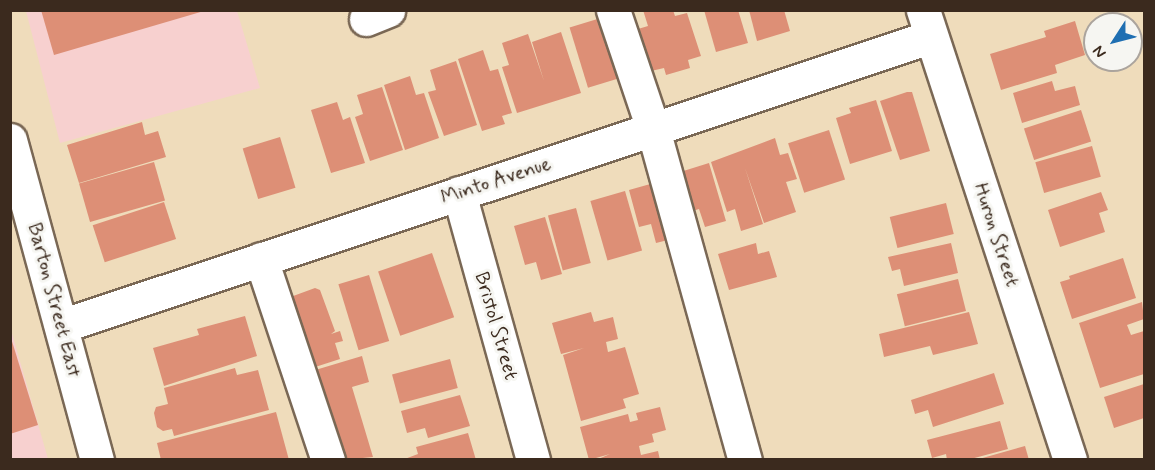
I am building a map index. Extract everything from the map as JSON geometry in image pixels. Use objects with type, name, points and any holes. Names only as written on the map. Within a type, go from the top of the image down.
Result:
[{"type":"street","points":[[613,10],[653,129],[745,459]]},
{"type":"street","name":"Minto Avenue","points":[[61,326],[653,129],[926,24]]},
{"type":"street","name":"Huron Street","points":[[926,24],[1070,459]]},
{"type":"street","name":"Barton Street East","points":[[11,143],[97,459]]},
{"type":"street","name":"Bristol Street","points":[[459,193],[533,459]]},
{"type":"street","points":[[261,259],[328,459]]},
{"type":"shaded area","points":[[26,11],[237,11],[260,88],[60,143]]},
{"type":"shaded area","points":[[11,330],[48,459],[11,459]]},
{"type":"building","points":[[41,10],[204,10],[204,11],[54,55]]},
{"type":"building","points":[[643,10],[673,10],[675,16],[687,13],[701,56],[688,60],[690,68],[666,75],[664,68],[651,71],[638,29],[648,26]]},
{"type":"building","points":[[704,10],[738,10],[748,43],[716,52]]},
{"type":"building","points":[[749,10],[784,10],[790,31],[757,41]]},
{"type":"building","points":[[604,17],[622,77],[588,88],[570,28]]},
{"type":"building","points":[[1075,21],[1083,56],[1055,65],[1057,73],[1001,90],[990,54],[1046,37],[1044,31]]},
{"type":"building","points":[[561,32],[581,93],[517,113],[502,67],[509,65],[502,43],[528,34],[544,81],[532,42]]},
{"type":"building","points":[[483,50],[490,71],[498,69],[512,113],[502,116],[505,124],[482,131],[458,59]]},
{"type":"building","points":[[456,61],[477,125],[444,136],[428,92],[436,90],[430,70]]},
{"type":"building","points":[[410,76],[416,95],[424,93],[439,138],[405,150],[384,85]]},
{"type":"building","points":[[1052,81],[1055,91],[1075,86],[1080,105],[1022,123],[1013,93]]},
{"type":"building","points":[[382,87],[403,150],[370,161],[355,117],[363,114],[357,95]]},
{"type":"building","points":[[912,92],[930,151],[900,160],[880,101]]},
{"type":"building","points":[[876,100],[892,151],[850,164],[836,118],[851,113],[849,108]]},
{"type":"building","points":[[337,102],[343,120],[350,117],[365,163],[331,173],[311,110]]},
{"type":"building","points":[[1081,110],[1091,141],[1034,160],[1024,129]]},
{"type":"building","points":[[142,122],[145,135],[158,131],[166,157],[79,183],[67,145]]},
{"type":"building","points":[[829,130],[845,179],[804,193],[788,143]]},
{"type":"building","points":[[280,137],[295,188],[258,199],[243,148]]},
{"type":"building","points":[[775,138],[780,155],[788,153],[797,179],[786,182],[796,212],[764,223],[745,168],[763,224],[741,231],[735,209],[727,212],[711,162]]},
{"type":"building","points":[[1092,146],[1101,177],[1044,193],[1035,162]]},
{"type":"building","points":[[154,162],[165,200],[90,222],[79,183]]},
{"type":"building","points":[[709,163],[726,221],[705,227],[699,209],[689,212],[677,173]]},
{"type":"building","points":[[661,181],[676,238],[656,243],[651,224],[639,227],[629,190]]},
{"type":"building","points":[[625,191],[642,251],[607,261],[590,201]]},
{"type":"building","points":[[1101,192],[1108,210],[1099,213],[1105,232],[1060,247],[1048,210]]},
{"type":"building","points":[[164,202],[176,239],[105,262],[93,225]]},
{"type":"building","points":[[946,203],[954,234],[897,248],[890,217]]},
{"type":"building","points":[[576,208],[591,263],[563,271],[548,216]]},
{"type":"building","points":[[545,217],[562,274],[541,280],[536,262],[525,265],[514,226]]},
{"type":"building","points":[[756,243],[758,254],[769,251],[777,277],[729,290],[718,254]]},
{"type":"building","points":[[951,243],[958,273],[904,286],[900,269],[892,271],[888,257]]},
{"type":"building","points":[[432,253],[454,317],[400,336],[378,272]]},
{"type":"building","points":[[1123,258],[1136,298],[1072,319],[1060,282],[1070,279],[1069,276]]},
{"type":"building","points":[[369,275],[389,341],[359,350],[338,284]]},
{"type":"building","points":[[958,279],[966,311],[905,326],[897,294]]},
{"type":"building","points":[[315,288],[320,290],[335,331],[331,334],[340,331],[343,341],[335,343],[340,359],[309,369],[285,299]]},
{"type":"building","points":[[1142,302],[1144,319],[1127,325],[1131,335],[1144,331],[1144,374],[1100,388],[1079,323]]},
{"type":"building","points":[[591,312],[594,322],[613,317],[618,339],[606,342],[608,352],[625,347],[639,394],[623,399],[626,408],[581,421],[563,355],[584,348],[561,354],[552,323]]},
{"type":"building","points":[[969,312],[978,344],[933,355],[930,346],[884,357],[879,334]]},
{"type":"building","points":[[245,316],[257,356],[164,386],[153,348],[199,335],[197,329]]},
{"type":"building","points":[[10,335],[38,425],[10,434]]},
{"type":"building","points":[[362,356],[369,382],[352,387],[373,457],[342,460],[312,371]]},
{"type":"building","points":[[450,359],[458,388],[400,404],[392,375]]},
{"type":"building","points":[[235,368],[237,375],[258,370],[269,410],[174,436],[172,429],[163,431],[157,427],[154,413],[156,407],[168,404],[164,388]]},
{"type":"building","points":[[994,373],[1004,404],[933,427],[928,410],[915,414],[911,400]]},
{"type":"building","points":[[1144,384],[1144,418],[1114,428],[1104,397]]},
{"type":"building","points":[[460,395],[470,426],[428,438],[425,428],[407,433],[401,411]]},
{"type":"building","points":[[660,407],[666,430],[652,434],[654,442],[639,446],[641,455],[658,451],[660,460],[596,460],[610,454],[589,460],[580,427],[628,414],[630,422],[638,420],[636,413]]},
{"type":"building","points":[[276,412],[289,460],[161,460],[157,443]]},
{"type":"building","points":[[1000,421],[1008,449],[967,460],[947,460],[946,454],[932,458],[927,440]]},
{"type":"building","points":[[468,433],[476,460],[402,460],[418,454],[416,447]]},
{"type":"building","points":[[1025,446],[1029,460],[979,460],[979,459]]}]
